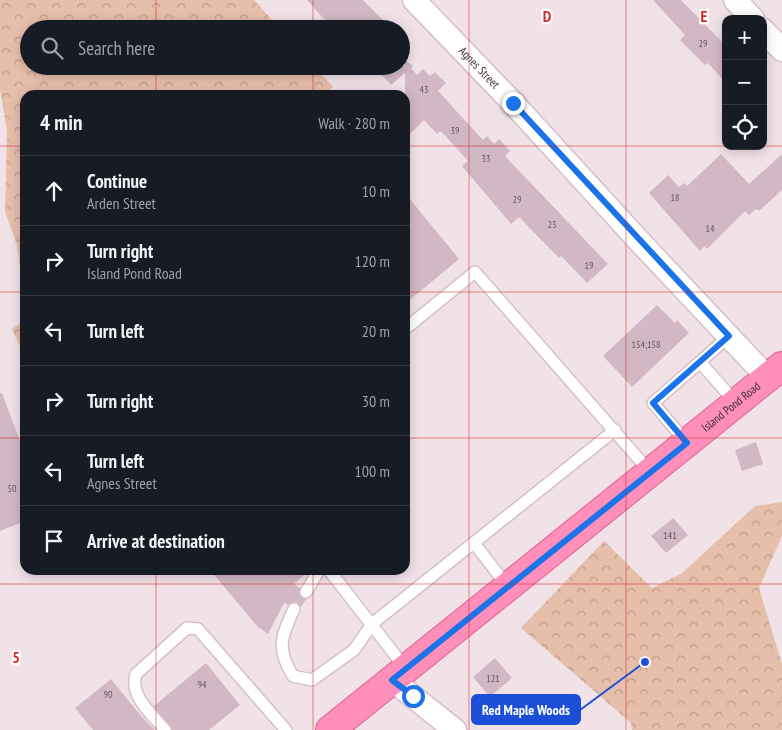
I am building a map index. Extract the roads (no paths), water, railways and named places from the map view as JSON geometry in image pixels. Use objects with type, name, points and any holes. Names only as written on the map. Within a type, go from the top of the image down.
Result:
[{"type":"main road","name":"Island Pond Road","points":[[330,730],[775,372]]},
{"type":"street","name":"Agnes Street","points":[[414,0],[513,103],[729,336],[775,372]]},
{"type":"street","points":[[735,0],[749,15]]},
{"type":"street","points":[[767,34],[782,50]]},
{"type":"street","points":[[399,675],[455,730]]},
{"type":"lane","points":[[410,326],[475,272],[651,473]]},
{"type":"lane","points":[[687,443],[653,403],[729,336]]},
{"type":"lane","points":[[700,362],[736,403]]},
{"type":"lane","points":[[294,609],[282,636],[283,660],[293,676],[312,680],[354,650],[372,624],[615,430]]},
{"type":"lane","points":[[474,543],[508,587]]},
{"type":"lane","points":[[306,592],[316,575]]},
{"type":"lane","points":[[333,575],[372,624],[399,675]]},
{"type":"lane","points":[[165,730],[137,696],[133,683],[136,674],[187,628],[198,629],[286,730]]},
{"type":"place","name":"Red Maple Woods","points":[[645,662]]}]
